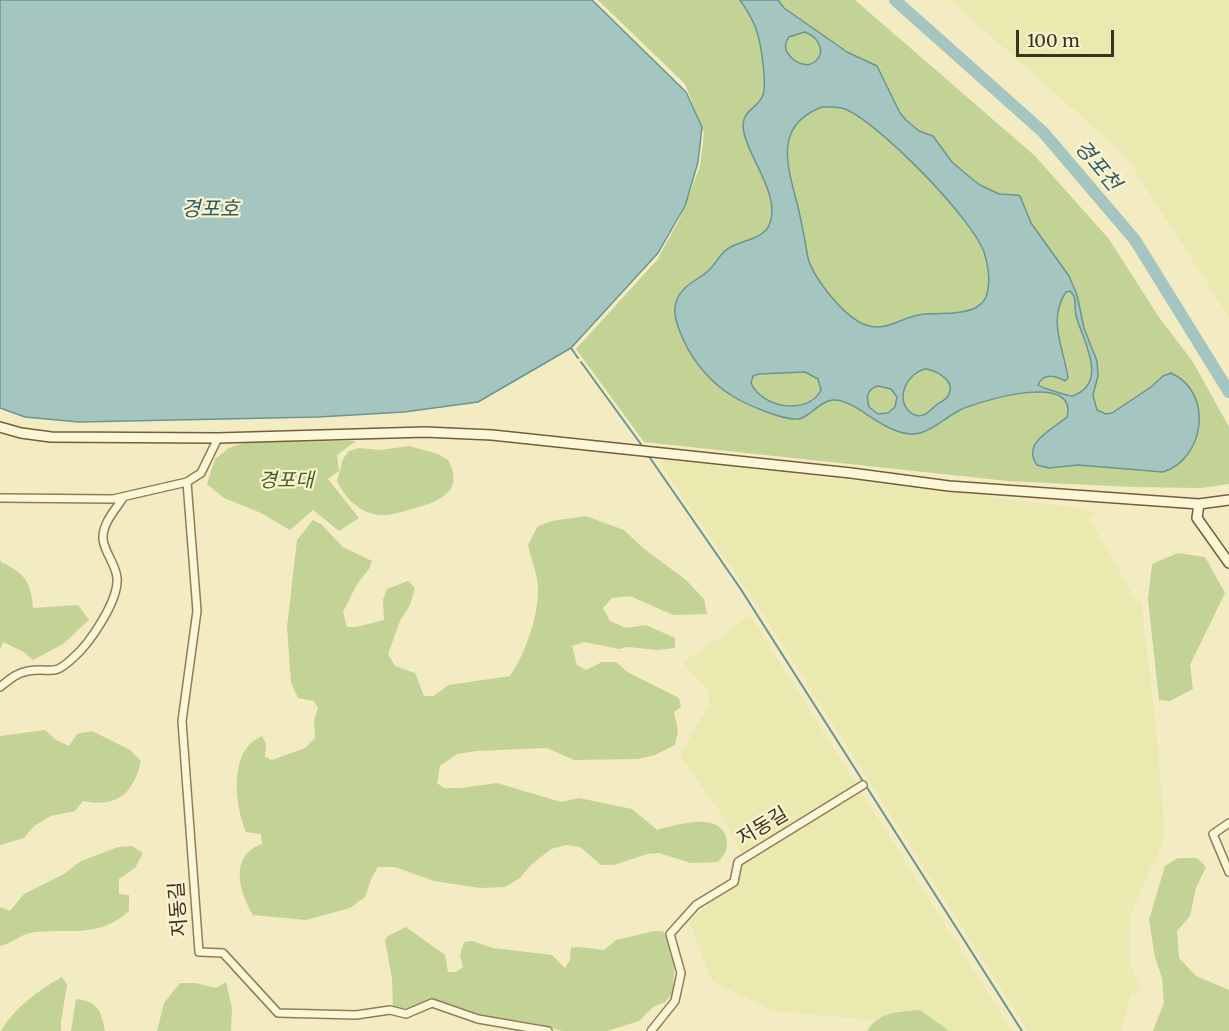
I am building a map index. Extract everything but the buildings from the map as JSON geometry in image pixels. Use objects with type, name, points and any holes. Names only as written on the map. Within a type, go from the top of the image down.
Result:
[{"type":"street","points":[[0,426],[21,433],[51,437],[218,438],[425,432],[492,435],[850,473],[949,486],[1199,504],[1229,500]]},
{"type":"street","points":[[0,498],[123,498],[188,482],[201,473],[218,438]]},
{"type":"street","name":"저동길","points":[[188,482],[197,611],[182,721],[199,952],[223,953],[278,1013],[356,1015],[390,1010],[406,1014],[432,1003],[478,1018],[548,1031]]},
{"type":"street","points":[[0,687],[14,676],[28,671],[49,672],[60,669],[90,641],[114,593],[117,579],[103,539],[105,527],[123,498]]},
{"type":"street","points":[[1199,504],[1197,518],[1229,563]]},
{"type":"street","name":"저동길","points":[[651,1031],[675,1001],[681,973],[670,934],[676,926],[696,905],[734,882],[738,862],[863,785]]},
{"type":"street","points":[[1229,823],[1213,834],[1229,872]]},
{"type":"green space","points":[[598,0],[855,0],[1034,155],[1109,239],[1158,316],[1193,362],[1229,427],[1229,484],[1200,488],[1008,481],[644,442],[576,349],[657,260],[681,216],[700,166],[704,133],[685,84]]},
{"type":"green space","points":[[950,0],[1229,0],[1229,317],[1125,155]]},
{"type":"green space","name":"경포대","points":[[356,441],[337,455],[339,471],[328,479],[359,518],[339,531],[313,510],[290,530],[261,513],[224,498],[207,484],[215,459],[229,448],[246,442]]},
{"type":"green space","points":[[409,446],[438,454],[448,460],[453,471],[453,481],[446,494],[431,503],[386,515],[364,511],[346,496],[337,481],[343,459],[349,451],[359,448],[380,450]]},
{"type":"green space","points":[[665,459],[1079,508],[1095,513],[1089,518],[1137,602],[1141,601],[1155,718],[1165,833],[1130,915],[1129,961],[1141,990],[1131,994],[1121,1031],[1028,1031],[758,606],[663,468],[660,462]]},
{"type":"green space","points":[[586,516],[624,530],[643,548],[686,580],[704,599],[707,614],[673,615],[630,596],[612,598],[603,608],[610,621],[626,628],[646,625],[675,638],[675,648],[658,650],[628,647],[619,649],[584,642],[572,646],[577,665],[586,670],[602,662],[616,662],[627,672],[679,698],[681,707],[674,712],[678,731],[675,745],[655,755],[638,759],[574,760],[547,748],[457,754],[440,766],[437,783],[444,788],[461,788],[497,783],[561,802],[579,798],[632,809],[657,830],[685,823],[715,824],[722,829],[727,841],[726,850],[721,859],[718,862],[691,863],[659,853],[647,854],[614,865],[601,865],[580,847],[566,845],[551,849],[531,865],[520,878],[505,887],[480,888],[434,881],[395,867],[378,867],[365,897],[350,908],[306,920],[253,915],[244,896],[240,875],[245,856],[262,844],[261,834],[246,832],[238,799],[237,775],[244,753],[251,743],[262,736],[266,744],[265,757],[272,760],[305,748],[315,738],[314,721],[318,708],[314,701],[298,698],[291,683],[287,627],[297,540],[313,520],[321,524],[343,547],[372,561],[343,612],[347,627],[384,620],[383,600],[387,589],[408,581],[415,588],[410,605],[400,621],[388,654],[395,666],[415,673],[424,696],[433,696],[449,685],[510,676],[526,645],[534,621],[538,598],[535,571],[528,545],[538,526],[552,521]]},
{"type":"green space","points":[[1178,553],[1205,557],[1225,593],[1190,665],[1193,689],[1170,701],[1159,700],[1148,599],[1152,564]]},
{"type":"green space","points":[[0,558],[1,562],[16,570],[25,579],[31,591],[33,608],[78,605],[89,620],[63,644],[33,660],[22,651],[3,642],[0,650]]},
{"type":"green space","points":[[749,616],[1012,1031],[949,1031],[920,1010],[893,1012],[874,1020],[774,1011],[712,981],[689,921],[735,882],[742,853],[723,816],[680,756],[709,704],[708,690],[684,661],[732,630]]},
{"type":"green space","points":[[45,730],[56,740],[69,746],[77,734],[92,731],[130,750],[141,761],[138,772],[122,796],[105,802],[83,801],[75,811],[51,816],[34,826],[24,838],[0,845],[0,736]]},
{"type":"green space","points":[[132,846],[143,853],[135,868],[119,879],[119,894],[129,895],[129,911],[117,920],[94,929],[30,933],[0,946],[0,907],[10,911],[24,894],[64,874],[81,861],[118,847]]},
{"type":"green space","points":[[1178,858],[1197,858],[1206,867],[1196,888],[1190,916],[1177,931],[1179,958],[1196,976],[1229,990],[1229,1031],[1153,1031],[1164,1003],[1162,978],[1155,957],[1149,920],[1165,866]]},
{"type":"green space","points":[[406,927],[445,955],[448,972],[456,972],[463,967],[460,955],[464,942],[472,941],[493,948],[552,955],[565,968],[570,960],[571,948],[604,950],[616,940],[663,931],[675,955],[673,993],[665,1002],[653,1007],[639,1021],[607,1031],[562,1031],[539,1024],[482,1016],[435,1000],[409,1008],[393,1008],[392,979],[385,940],[388,936]]},
{"type":"green space","points":[[62,977],[67,985],[61,1031],[1,1031],[28,1000]]},
{"type":"green space","points":[[226,982],[232,1008],[231,1031],[157,1031],[164,1003],[180,983],[195,983],[216,988]]},
{"type":"green space","points":[[76,999],[89,1002],[97,1008],[105,1031],[71,1031]]},
{"type":"green space","points":[[920,1010],[949,1031],[867,1031],[883,1016]]},
{"type":"water","name":"경포호","points":[[0,0],[592,0],[686,92],[702,127],[698,162],[685,206],[658,253],[571,348],[478,402],[404,412],[318,417],[79,422],[25,417],[0,408]]},
{"type":"water","points":[[740,0],[778,0],[784,8],[847,52],[877,66],[900,113],[919,131],[933,136],[952,162],[980,185],[999,194],[1020,196],[1031,223],[1069,276],[1077,295],[1084,328],[1097,361],[1098,376],[1093,395],[1097,410],[1106,414],[1112,413],[1151,387],[1163,376],[1171,373],[1185,382],[1194,395],[1199,425],[1188,454],[1177,465],[1163,472],[1078,465],[1049,468],[1037,465],[1033,457],[1036,443],[1067,417],[1067,403],[1058,395],[1043,392],[1004,396],[986,401],[960,410],[925,431],[908,434],[885,426],[842,401],[833,400],[825,403],[802,418],[777,415],[737,399],[703,371],[688,349],[676,320],[675,306],[680,293],[708,271],[726,250],[763,233],[770,223],[772,212],[768,189],[744,133],[744,119],[763,95],[764,82],[762,54],[757,32]],"holes":[[[805,32],[811,35],[819,43],[818,58],[808,65],[793,59],[789,56],[786,47],[789,37]],[[822,107],[842,108],[879,132],[900,151],[943,195],[976,236],[987,263],[988,292],[982,302],[966,311],[919,315],[880,327],[866,325],[849,315],[823,287],[808,258],[788,163],[790,136],[796,125],[806,115]],[[1070,291],[1074,296],[1076,316],[1091,362],[1092,372],[1089,382],[1083,390],[1072,396],[1038,385],[1043,378],[1047,377],[1065,381],[1068,378],[1058,335],[1060,303],[1066,292]],[[930,370],[940,374],[950,386],[947,398],[920,416],[910,412],[903,400],[905,386],[919,371]],[[805,372],[818,379],[821,390],[815,398],[806,403],[785,406],[757,392],[751,383],[753,376]],[[878,386],[891,389],[897,397],[895,407],[888,413],[878,414],[869,407],[868,397],[872,389]]]},
{"type":"waterway","name":"경포천","points":[[895,0],[1043,132],[1135,240],[1229,392]]},
{"type":"waterway","points":[[571,348],[578,358]]},
{"type":"waterway","points":[[581,362],[643,447]]},
{"type":"waterway","points":[[648,455],[740,588],[1022,1031]]}]
